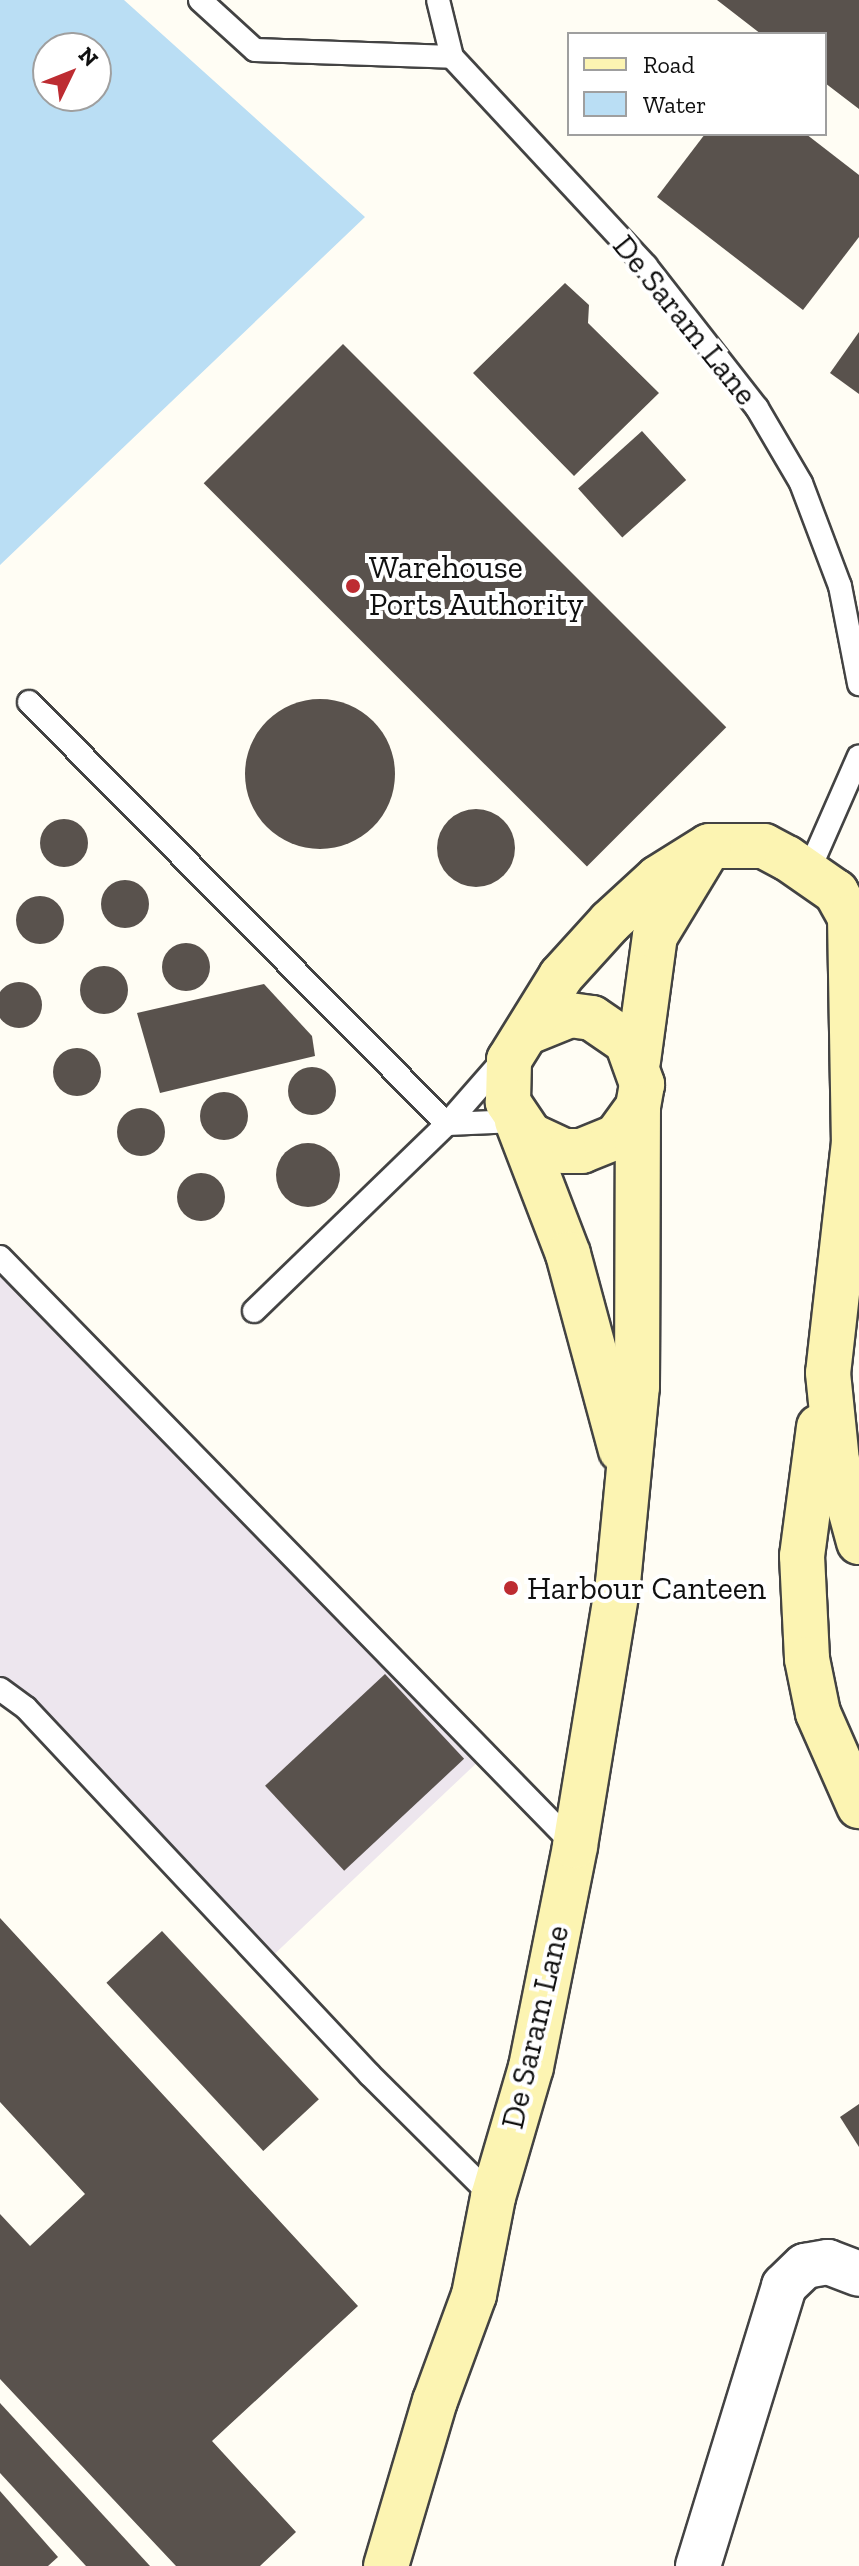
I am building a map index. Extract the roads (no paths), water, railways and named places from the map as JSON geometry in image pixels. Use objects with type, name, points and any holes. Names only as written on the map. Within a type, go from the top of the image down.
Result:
[{"type":"street","points":[[517,1121],[545,1146],[582,1151],[616,1137],[638,1107],[638,1061],[655,936],[709,846]]},
{"type":"street","points":[[627,1475],[568,1254],[517,1121],[505,1081],[525,1036],[561,976],[610,922],[658,878],[709,846],[764,846],[809,870],[843,905],[854,949],[854,1142],[828,1373],[803,1542],[802,1598],[818,1713],[859,1806]]},
{"type":"street","points":[[525,1036],[570,1015],[592,1018],[612,1027],[638,1061]]},
{"type":"street","name":"De Saram Lane","points":[[386,2566],[435,2401],[474,2295],[493,2197],[531,2067],[575,1846],[618,1583],[637,1387],[638,1107]]},
{"type":"street","points":[[828,1373],[839,1473],[859,1542]]},
{"type":"street","points":[[698,2566],[784,2286],[805,2266],[828,2262],[859,2274]]},
{"type":"lane","points":[[200,0],[255,50],[452,57]]},
{"type":"lane","name":"De Saram Lane","points":[[438,0],[452,57],[646,266],[757,408],[801,483],[840,586],[859,684]]},
{"type":"lane","points":[[29,702],[447,1124],[517,1121]]},
{"type":"lane","points":[[809,870],[859,756]]},
{"type":"lane","points":[[254,1311],[447,1124],[525,1036]]},
{"type":"lane","points":[[0,1257],[575,1846]]},
{"type":"lane","points":[[0,1689],[26,1708],[493,2197]]},
{"type":"water","points":[[0,0],[124,0],[365,217],[0,565]]},
{"type":"place","name":"Warehouse Ports Authority","points":[[353,586]]},
{"type":"place","name":"Harbour Canteen","points":[[511,1588]]}]
